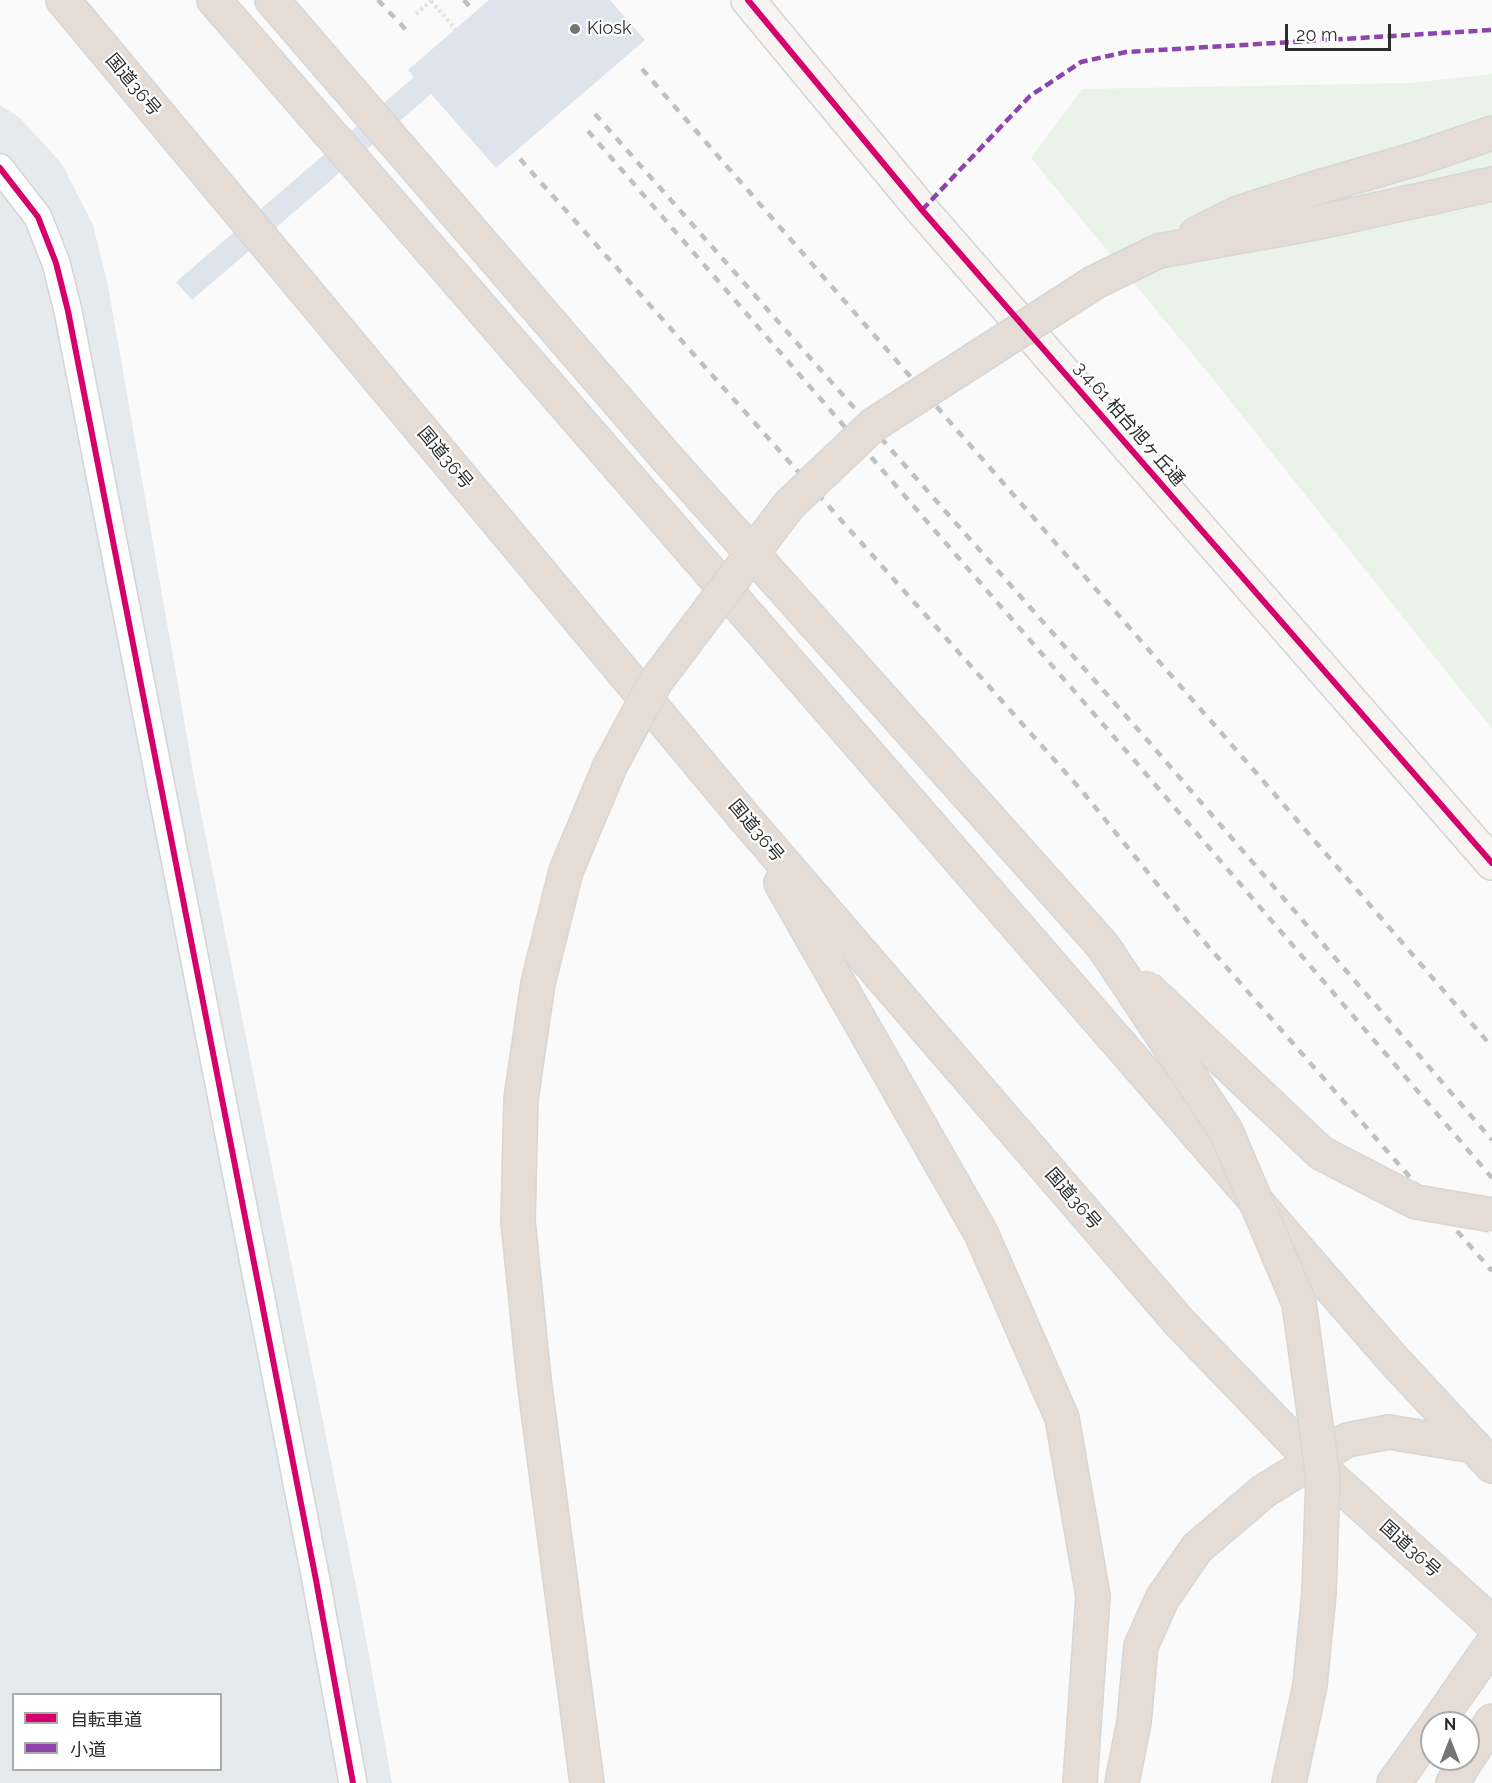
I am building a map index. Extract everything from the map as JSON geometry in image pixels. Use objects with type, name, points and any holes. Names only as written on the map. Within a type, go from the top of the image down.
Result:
[{"type":"highway","name":"国道36号","points":[[63,0],[744,817],[1180,1323],[1313,1461],[1492,1623]]},
{"type":"highway","points":[[214,0],[1375,1340],[1483,1456]]},
{"type":"highway","points":[[272,0],[666,457],[1103,946],[1321,1153],[1416,1202],[1492,1215]]},
{"type":"highway","points":[[587,1783],[533,1369],[518,1221],[521,1099],[538,983],[566,871],[609,766],[656,681],[789,505],[873,425],[1095,282],[1238,213],[1416,159],[1492,133]]},
{"type":"highway","points":[[1159,251],[1320,222],[1492,184]]},
{"type":"highway","points":[[744,817],[981,1233],[1062,1418],[1093,1596],[1080,1783]]},
{"type":"highway","points":[[1103,946],[1226,1131],[1299,1303],[1323,1477],[1319,1593],[1310,1685],[1289,1783]]},
{"type":"highway","points":[[1122,1783],[1134,1722],[1141,1646],[1162,1599],[1197,1548],[1264,1491],[1347,1440],[1389,1432],[1483,1456]]},
{"type":"highway","points":[[1445,1711],[1492,1644]]},
{"type":"highway","points":[[1480,1740],[1492,1721]]},
{"type":"highway","points":[[1394,1783],[1420,1746]]},
{"type":"street","name":"3.4.61 柏台旭ヶ丘通","points":[[748,0],[922,210],[1492,863]]},
{"type":"street","points":[[0,168],[38,217],[56,263],[68,311],[311,1556],[353,1783]]},
{"type":"path","points":[[416,14],[432,1],[523,106],[587,51],[542,0],[511,25],[556,77]]},
{"type":"shaded area","points":[[1492,74],[1492,729],[1209,374],[1031,158],[1082,89],[1409,83]]},
{"type":"shaded area","points":[[0,105],[20,118],[62,164],[93,225],[108,286],[196,788],[360,1606],[392,1783],[0,1783]]},
{"type":"building","points":[[489,0],[610,0],[645,40],[496,168],[431,94],[192,300],[176,282],[414,77],[408,70]]},
{"type":"railway","points":[[378,0],[408,32]]},
{"type":"railway","points":[[464,0],[469,6]]},
{"type":"railway","points":[[642,69],[1265,783],[1492,1047]]},
{"type":"railway","points":[[595,114],[1149,742],[1492,1140]]},
{"type":"railway","points":[[588,131],[1128,753],[1492,1178]]},
{"type":"railway","points":[[520,159],[1082,791],[1200,937],[1492,1271]]},
{"type":"marked path","points":[[922,210],[1030,96],[1081,62],[1126,52],[1492,30]]},
{"type":"cycle path","points":[[748,0],[922,210],[1492,863]]},
{"type":"cycle path","points":[[0,168],[38,217],[56,263],[68,311],[316,1580],[353,1783]]},
{"type":"place","name":"Kiosk","points":[[575,29]]}]
